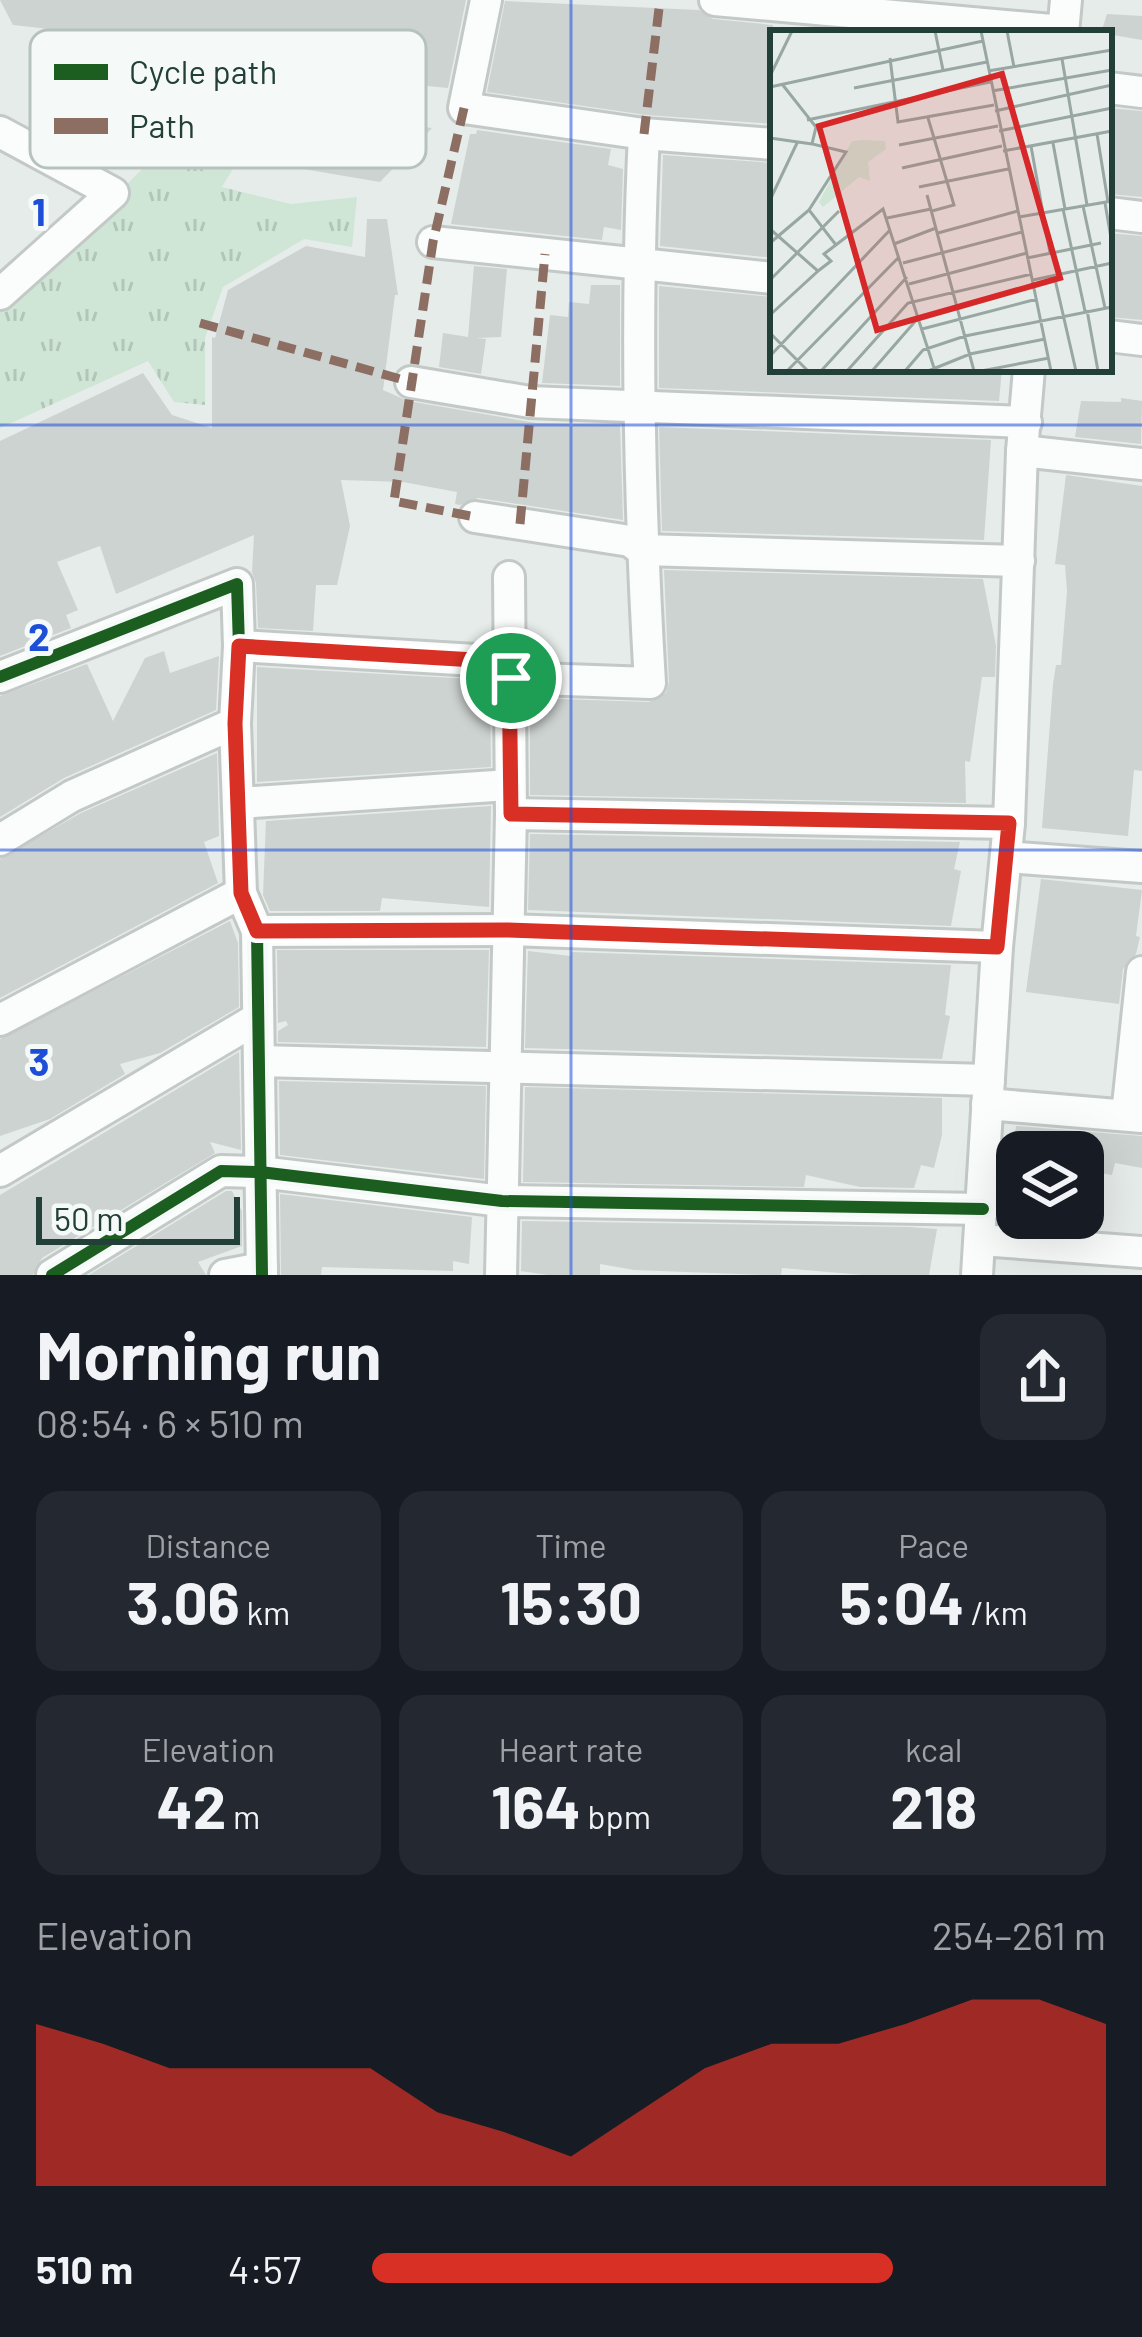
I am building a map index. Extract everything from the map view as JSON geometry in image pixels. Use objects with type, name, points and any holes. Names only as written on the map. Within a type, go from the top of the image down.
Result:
[{"type":"street","points":[[486,0],[464,108],[644,134],[770,144]]},
{"type":"street","points":[[715,0],[1064,21]]},
{"type":"street","points":[[1112,88],[1142,92]]},
{"type":"street","points":[[0,132],[30,148]]},
{"type":"street","points":[[239,646],[650,682],[638,406],[644,134]]},
{"type":"street","points":[[0,293],[112,193],[66,168]]},
{"type":"street","points":[[1112,213],[1142,217]]},
{"type":"street","points":[[433,242],[770,278]]},
{"type":"street","points":[[1112,336],[1142,340]]},
{"type":"street","points":[[977,1275],[1009,823],[1029,372]]},
{"type":"street","points":[[411,382],[530,402],[638,406],[1024,437],[1142,464]]},
{"type":"street","points":[[475,517],[630,541],[642,550],[1019,561]]},
{"type":"street","points":[[501,1275],[511,799],[509,577]]},
{"type":"street","points":[[0,677],[237,584],[235,723],[241,893],[257,931],[262,1272],[225,1275]]},
{"type":"street","points":[[0,840],[72,796],[235,723]]},
{"type":"street","points":[[239,803],[511,799],[1009,823]]},
{"type":"street","points":[[1006,857],[1142,867]]},
{"type":"street","points":[[0,1019],[241,893]]},
{"type":"street","points":[[257,931],[508,930],[997,947]]},
{"type":"street","points":[[259,1061],[505,1067],[988,1092],[1135,1116],[1142,972]]},
{"type":"street","points":[[0,1171],[258,1018]]},
{"type":"street","points":[[52,1275],[221,1171],[502,1201],[983,1209]]},
{"type":"street","points":[[980,1240],[1123,1259]]},
{"type":"green space","points":[[143,168],[234,168],[222,187],[291,204],[357,197],[352,247],[304,239],[223,287],[205,338],[205,405],[174,402],[148,361],[0,428],[0,312]]},
{"type":"building","points":[[0,0],[466,0],[448,88],[426,86],[426,30],[58,30],[13,25]]},
{"type":"building","points":[[505,1],[699,10],[713,19],[773,25],[770,124],[646,115],[487,92]]},
{"type":"building","points":[[1107,14],[1142,16],[1142,40],[1102,30]]},
{"type":"building","points":[[1112,108],[1142,111],[1142,197],[1112,194]]},
{"type":"building","points":[[477,130],[611,149],[608,165],[623,169],[621,230],[604,227],[602,240],[451,224],[470,134]]},
{"type":"building","points":[[663,155],[770,163],[770,258],[660,246]]},
{"type":"building","points":[[298,168],[393,168],[380,182]]},
{"type":"building","points":[[367,219],[387,219],[398,295],[383,390],[408,401],[536,423],[620,425],[623,520],[478,498],[460,505],[455,504],[457,492],[403,482],[341,480],[350,526],[337,585],[316,585],[313,631],[258,628],[254,535],[116,594],[100,546],[57,562],[78,610],[66,615],[71,628],[0,656],[0,441],[143,373],[172,415],[212,428],[212,337],[228,290],[306,246],[365,257]]},
{"type":"building","points":[[1112,233],[1142,236],[1142,320],[1112,317]]},
{"type":"building","points":[[474,266],[507,269],[501,337],[476,338],[486,339],[481,374],[439,367],[443,333],[468,337]]},
{"type":"building","points":[[591,285],[620,285],[620,386],[542,383],[550,315],[568,317],[569,302],[589,304]]},
{"type":"building","points":[[659,286],[770,297],[770,372],[1002,372],[999,401],[659,388]]},
{"type":"building","points":[[1121,398],[1142,401],[1141,444],[1075,437],[1081,401],[1121,402]]},
{"type":"building","points":[[659,427],[991,440],[984,540],[662,531]]},
{"type":"building","points":[[1066,475],[1142,486],[1142,771],[1134,770],[1128,836],[1042,828],[1053,684],[1056,665],[1061,665],[1067,591],[1065,565],[1055,564]]},
{"type":"building","points":[[664,570],[983,579],[996,646],[995,677],[982,677],[970,762],[965,761],[966,803],[530,795],[530,698],[649,702],[666,693]]},
{"type":"building","points":[[164,651],[170,673],[219,656],[216,710],[64,778],[0,817],[0,696],[87,664],[113,721],[145,658]]},
{"type":"building","points":[[257,667],[490,680],[491,767],[257,782]]},
{"type":"building","points":[[217,753],[219,836],[204,842],[218,883],[0,998],[0,859],[81,813]]},
{"type":"building","points":[[491,806],[489,907],[382,898],[380,911],[270,911],[263,895],[266,821]]},
{"type":"building","points":[[530,834],[960,842],[954,869],[961,871],[951,926],[528,910]]},
{"type":"building","points":[[1041,879],[1142,890],[1136,936],[1140,937],[1136,954],[1123,969],[1119,1004],[1026,992]]},
{"type":"building","points":[[230,921],[238,943],[239,1007],[160,1053],[120,1064],[125,1074],[50,1119],[0,1136],[0,1039]]},
{"type":"building","points":[[277,950],[489,950],[486,1047],[278,1042],[278,1031],[288,1025],[278,1023]]},
{"type":"building","points":[[528,951],[951,965],[945,1015],[950,1016],[942,1059],[525,1048]]},
{"type":"building","points":[[239,1052],[241,1150],[210,1142],[215,1153],[42,1258],[33,1275],[0,1275],[0,1195]]},
{"type":"building","points":[[279,1081],[486,1086],[484,1179],[280,1155]]},
{"type":"building","points":[[525,1087],[942,1098],[942,1135],[934,1168],[921,1165],[914,1188],[860,1187],[806,1175],[804,1187],[523,1182]]},
{"type":"building","points":[[1016,1126],[1079,1131],[1015,1131]]},
{"type":"building","points":[[1104,1133],[1142,1136],[1142,1168],[1115,1163],[1112,1175],[1104,1174]]},
{"type":"building","points":[[232,1191],[242,1211],[242,1246],[198,1262],[206,1275],[89,1275]]},
{"type":"building","points":[[280,1194],[472,1217],[469,1264],[453,1261],[453,1271],[322,1267],[321,1275],[281,1275]]},
{"type":"building","points":[[522,1221],[937,1229],[929,1275],[782,1268],[781,1275],[764,1275],[634,1270],[600,1264],[600,1275],[548,1275],[521,1271]]},
{"type":"marked path","points":[[644,134],[660,0]]},
{"type":"marked path","points":[[464,108],[433,242],[394,501],[475,517]]},
{"type":"marked path","points":[[520,524],[545,254]]},
{"type":"marked path","points":[[200,323],[411,382]]},
{"type":"cycle path","points":[[0,677],[237,584],[235,723],[241,893],[257,931],[262,1275]]},
{"type":"cycle path","points":[[52,1275],[221,1171],[502,1201],[983,1209]]},
{"type":"route","points":[[239,646],[509,662],[511,678],[511,814],[1009,823],[997,947],[508,930],[257,931],[241,893],[235,723],[239,646]]}]
